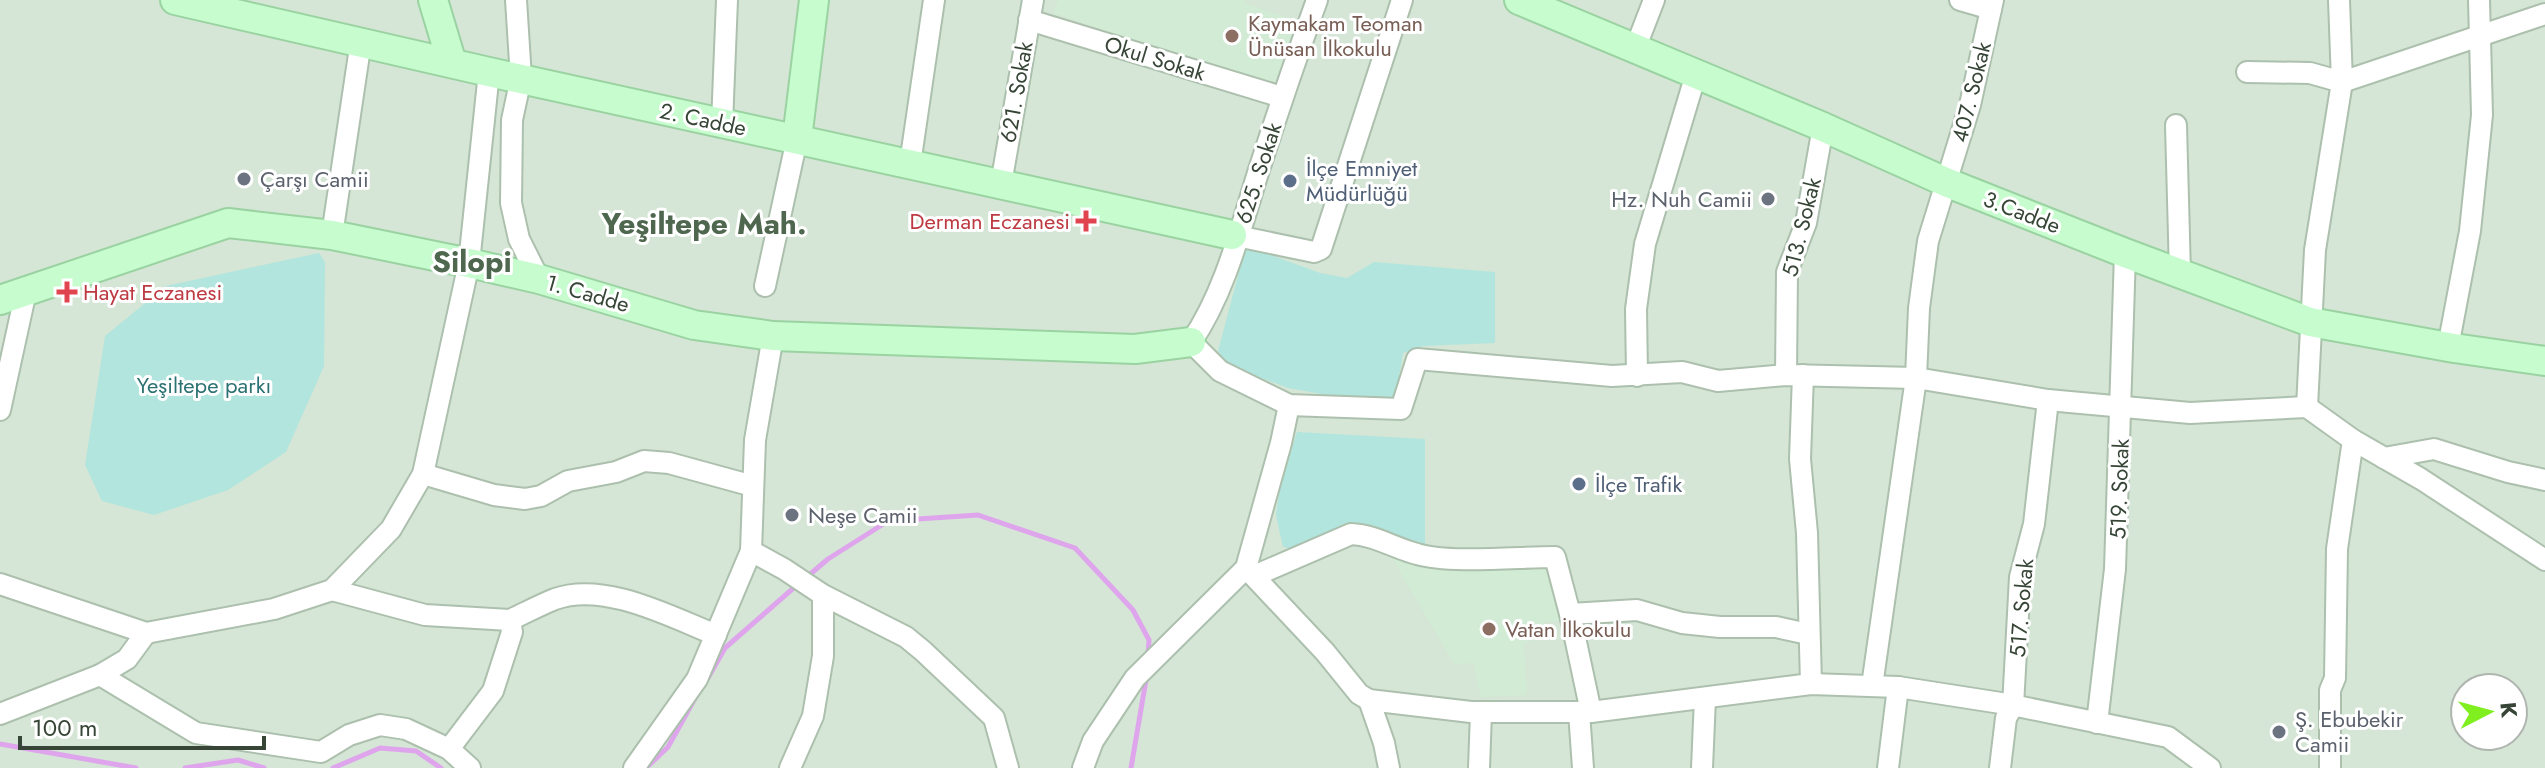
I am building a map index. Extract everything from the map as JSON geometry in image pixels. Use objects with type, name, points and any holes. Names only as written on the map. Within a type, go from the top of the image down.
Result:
[{"type":"street","name":"2. Cadde","points":[[175,0],[722,124],[1234,235]]},
{"type":"street","points":[[433,0],[452,63]]},
{"type":"street","points":[[516,0],[521,78],[512,120],[511,203],[519,239],[539,279]]},
{"type":"street","points":[[722,124],[727,0]]},
{"type":"street","points":[[765,286],[797,139],[814,0]]},
{"type":"street","points":[[910,164],[934,0]]},
{"type":"street","name":"625. Sokak","points":[[1191,342],[1207,319],[1317,0]]},
{"type":"street","points":[[1234,235],[1314,252],[1321,249],[1402,0]]},
{"type":"street","name":"3.Cadde","points":[[1519,0],[1823,127],[1948,183],[2310,322],[2545,361]]},
{"type":"street","points":[[1635,49],[1654,0]]},
{"type":"street","points":[[1960,0],[1992,4]]},
{"type":"street","points":[[2307,407],[2315,250],[2342,82],[2339,0]]},
{"type":"street","points":[[2448,347],[2470,231],[2482,115],[2479,0]]},
{"type":"street","name":"407. Sokak","points":[[1872,686],[1916,378],[1919,308],[1928,241],[1970,105],[1992,4]]},
{"type":"street","name":"Okul Sokak","points":[[1031,10],[1282,97]]},
{"type":"street","name":"621. Sokak","points":[[1001,184],[1031,10]]},
{"type":"street","points":[[2247,72],[2310,73],[2342,82],[2545,14]]},
{"type":"street","points":[[332,235],[361,41]]},
{"type":"street","points":[[0,584],[146,633],[274,609],[332,590],[391,529],[423,474],[469,263],[489,72]]},
{"type":"street","points":[[1637,376],[1636,309],[1645,244],[1696,74]]},
{"type":"street","points":[[2176,125],[2180,274]]},
{"type":"street","name":"513. Sokak","points":[[1811,684],[1807,533],[1787,272],[1806,223],[1823,127]]},
{"type":"street","name":"1. Cadde","points":[[13,296],[228,223],[332,235],[469,263],[539,279],[694,325],[773,336],[1135,349],[1191,342]]},
{"type":"street","name":"519. Sokak","points":[[2097,723],[2115,569],[2125,253]]},
{"type":"street","points":[[0,410],[13,296]]},
{"type":"street","points":[[634,768],[697,679],[751,551],[755,440],[773,336]]},
{"type":"street","points":[[1191,342],[1220,371],[1289,405],[1401,409],[1417,359],[1612,376],[1682,372],[1718,381],[1794,375],[1916,378],[2048,400],[2190,413],[2307,407],[2353,440],[2545,560]]},
{"type":"street","name":"517. Sokak","points":[[2000,768],[2006,718],[2013,706],[2020,577],[2034,524],[2048,400]]},
{"type":"street","points":[[1250,572],[1289,405]]},
{"type":"street","points":[[2330,768],[2330,690],[2335,678],[2337,549],[2353,440]]},
{"type":"street","points":[[2384,458],[2434,449],[2545,480]]},
{"type":"street","points":[[423,474],[494,495],[525,499],[541,496],[568,481],[616,472],[644,461],[669,463],[753,486]]},
{"type":"street","points":[[1083,768],[1093,741],[1135,678],[1180,633],[1250,572],[1351,534],[1364,535],[1418,555],[1555,557],[1570,614],[1585,712],[1583,768]]},
{"type":"street","points":[[751,551],[823,595],[906,637],[923,651],[994,718],[1008,768]]},
{"type":"street","points":[[1250,572],[1325,652],[1359,694],[1369,700],[1481,712],[1585,712],[1811,684],[1898,687],[2168,737],[2210,768]]},
{"type":"street","points":[[332,590],[425,615],[510,620],[557,598],[574,595],[623,598],[716,635]]},
{"type":"street","points":[[790,768],[813,716],[823,656],[823,595]]},
{"type":"street","points":[[1570,614],[1637,610],[1682,623],[1776,627],[1808,634]]},
{"type":"street","points":[[449,749],[493,691],[512,632],[510,620]]},
{"type":"street","points":[[0,714],[100,675],[127,659],[146,633]]},
{"type":"street","points":[[100,675],[196,733],[321,752],[349,735],[380,725],[406,729],[449,749],[470,768]]},
{"type":"street","points":[[1888,768],[1898,687]]},
{"type":"street","points":[[1702,768],[1705,698]]},
{"type":"street","points":[[1369,700],[1389,768]]},
{"type":"street","points":[[1479,768],[1481,712]]},
{"type":"shaded area","points":[[0,0],[2545,0],[2545,768],[0,768]]},
{"type":"shaded area","name":"Kaymakam Teoman Ünüsan İlkokulu","points":[[1058,0],[1245,0],[1245,3],[1299,22],[1273,86],[1053,13]]},
{"type":"shaded area","name":"Vatan İlkokulu","points":[[1392,558],[1445,566],[1548,566],[1562,621],[1545,622],[1545,637],[1524,643],[1527,695],[1481,697],[1473,663],[1454,664]]},
{"type":"green space","points":[[1246,246],[1320,273],[1347,278],[1374,262],[1495,272],[1495,343],[1423,346],[1403,353],[1396,395],[1377,404],[1288,388],[1226,365],[1218,351]]},
{"type":"green space","name":"Yeşiltepe parkı","points":[[319,253],[325,262],[324,366],[286,452],[228,490],[154,515],[102,501],[85,465],[105,336],[166,286]]},
{"type":"green space","points":[[1297,432],[1425,439],[1425,544],[1352,524],[1292,549],[1283,547],[1276,515],[1280,487]]},
{"type":"waterway","points":[[808,576],[828,559],[888,521],[978,515],[1075,548],[1133,610],[1149,640],[1148,656]]},
{"type":"waterway","points":[[708,678],[725,648],[797,585]]},
{"type":"waterway","points":[[1131,768],[1147,674]]},
{"type":"waterway","points":[[646,768],[668,747],[698,693]]},
{"type":"waterway","points":[[0,744],[136,768]]},
{"type":"waterway","points":[[333,768],[380,748],[416,751],[441,768]]},
{"type":"waterway","points":[[185,768],[238,760],[264,768]]},
{"type":"place","name":"Kaymakam Teoman Ünüsan İlkokulu","points":[[1232,36]]},
{"type":"place","name":"Çarşı Camii","points":[[244,179]]},
{"type":"place","name":"İlçe Emniyet Müdürlüğü","points":[[1290,181]]},
{"type":"place","name":"Hz. Nuh Camii","points":[[1768,199]]},
{"type":"place","name":"Derman Eczanesi","points":[[1086,221]]},
{"type":"place","name":"Hayat Eczanesi","points":[[67,292]]},
{"type":"place","name":"İlçe Trafik","points":[[1579,484]]},
{"type":"place","name":"Neşe Camii","points":[[792,515]]},
{"type":"place","name":"Vatan İlkokulu","points":[[1489,629]]},
{"type":"place","name":"Ş. Ebubekir Camii","points":[[2279,732]]},
{"type":"district","name":"Yeşiltepe Mah.","points":[[704,223]]},
{"type":"district","name":"Silopi","points":[[472,261]]}]
